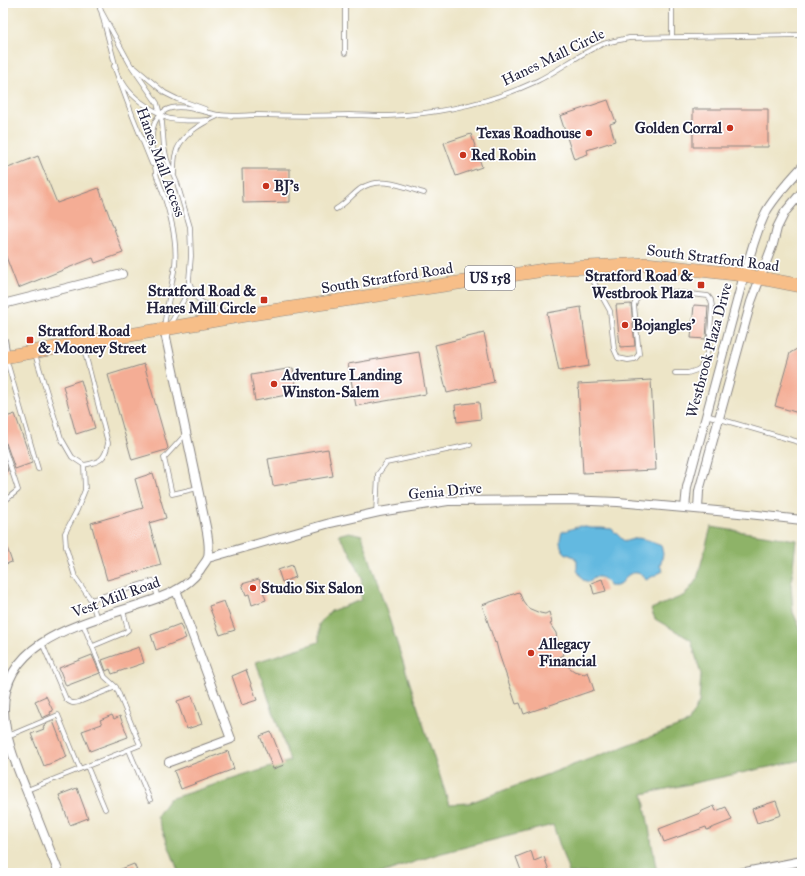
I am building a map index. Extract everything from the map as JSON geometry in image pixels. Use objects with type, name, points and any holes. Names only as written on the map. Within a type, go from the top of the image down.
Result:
[{"type":"main road","name":"South Stratford Road","points":[[4,357],[164,328],[192,325],[245,315],[551,269],[646,264],[744,275],[802,286]]},
{"type":"street","name":"Westbrook Plaza Drive","points":[[691,508],[687,487],[744,275],[767,211],[778,194],[802,167]]},
{"type":"street","name":"Westbrook Plaza Drive","points":[[691,508],[699,491],[752,302],[773,244],[777,228],[785,212],[802,192]]},
{"type":"street","points":[[3,304],[122,274]]},
{"type":"street","points":[[164,328],[206,527],[208,558]]},
{"type":"street","points":[[3,340],[4,357]]},
{"type":"street","name":"Genia Drive","points":[[208,558],[330,523],[376,513],[448,501],[566,500],[618,502],[691,508]]},
{"type":"street","points":[[691,508],[802,520]]},
{"type":"street","name":"Vest Mill Road","points":[[59,873],[16,764],[8,736],[4,709],[8,686],[12,675],[30,652],[42,642],[59,633],[158,598],[176,590],[192,579],[208,558]]},
{"type":"street","points":[[169,762],[231,739],[176,590]]},
{"type":"street","points":[[740,873],[802,861]]},
{"type":"lane","name":"Hanes Mall Circle","points":[[99,3],[114,66],[126,89],[150,110],[167,118],[207,120]]},
{"type":"lane","points":[[344,54],[346,3]]},
{"type":"lane","points":[[672,3],[672,36]]},
{"type":"lane","name":"Hanes Mall Circle","points":[[100,9],[130,64],[157,103],[160,114]]},
{"type":"lane","name":"Hanes Mall Circle","points":[[160,114],[166,109],[174,108],[185,108],[220,115],[389,116],[447,110],[509,93],[543,78],[603,44],[629,38],[672,36],[802,35]]},
{"type":"lane","name":"Hanes Mall Circle","points":[[130,64],[156,86],[177,99],[220,115]]},
{"type":"lane","name":"Hanes Mall Access","points":[[114,66],[157,177],[174,232],[175,264],[164,328]]},
{"type":"lane","points":[[157,177],[153,158],[152,136],[155,120],[160,114]]},
{"type":"lane","name":"Hanes Mall Access","points":[[160,114],[167,160],[174,175],[190,227],[191,256],[188,292],[172,321],[164,328]]},
{"type":"lane","name":"Hanes Mall Circle","points":[[174,175],[175,155],[181,142],[207,120],[220,115]]},
{"type":"lane","points":[[336,209],[343,205],[362,188],[372,183],[386,181],[424,193]]},
{"type":"lane","points":[[591,277],[610,311],[614,349],[618,358],[628,360],[635,359],[639,354],[634,305],[638,296]]},
{"type":"lane","points":[[189,283],[197,298],[206,304],[221,311],[245,315]]},
{"type":"lane","points":[[672,292],[708,296],[712,302],[709,346],[704,362],[697,370],[688,373],[675,373]]},
{"type":"lane","points":[[35,351],[61,438],[72,457],[84,465],[97,463],[106,454],[108,443],[82,343]]},
{"type":"lane","points":[[4,357],[38,469]]},
{"type":"lane","points":[[706,415],[802,443]]},
{"type":"lane","points":[[186,434],[164,458],[172,494],[198,488]]},
{"type":"lane","points":[[3,444],[18,490],[8,499],[3,500]]},
{"type":"lane","points":[[376,513],[378,474],[386,463],[470,445]]},
{"type":"lane","points":[[84,465],[84,490],[77,510],[65,532],[66,547],[75,577],[91,600],[97,619]]},
{"type":"lane","points":[[91,600],[153,581],[158,598]]},
{"type":"lane","points":[[93,646],[128,630],[123,610]]},
{"type":"lane","points":[[26,790],[140,745],[116,687],[105,676],[83,624]]},
{"type":"lane","points":[[42,642],[66,699],[69,702],[74,704],[116,687]]},
{"type":"lane","points":[[8,736],[58,715],[80,769]]},
{"type":"lane","points":[[129,750],[150,800]]},
{"type":"lane","points":[[87,766],[105,809]]},
{"type":"green space","points":[[711,527],[796,540],[791,584],[793,612],[802,633],[802,760],[643,794],[657,873],[569,873],[553,825],[438,854],[382,873],[179,873],[157,816],[169,799],[290,761],[256,662],[319,642],[319,624],[331,611],[361,600],[362,578],[350,552],[338,535],[349,532],[362,535],[449,804],[469,803],[688,723],[699,702],[701,674],[691,640],[655,619],[651,609],[685,595],[697,579]]},
{"type":"water","points":[[580,526],[612,529],[626,541],[638,538],[661,545],[663,554],[660,566],[663,571],[646,580],[638,573],[632,573],[618,586],[609,586],[605,580],[599,577],[594,577],[589,582],[583,580],[577,570],[577,561],[574,557],[565,553],[560,543],[562,532]]},
{"type":"building","name":"Texas Roadhouse","points":[[608,100],[616,122],[610,124],[615,141],[587,150],[588,154],[574,159],[560,116]]},
{"type":"building","name":"Golden Corral","points":[[693,109],[768,109],[768,147],[693,147]]},
{"type":"building","name":"Red Robin","points":[[471,134],[482,167],[456,176],[444,143]]},
{"type":"building","points":[[38,156],[57,203],[99,188],[123,253],[95,263],[93,258],[18,288],[3,249],[3,170]]},
{"type":"building","name":"BJ's","points":[[242,169],[290,169],[290,202],[243,203]]},
{"type":"building","name":"Bojangles'","points":[[631,304],[635,346],[620,347],[616,305]]},
{"type":"building","points":[[694,305],[708,306],[706,339],[691,338]]},
{"type":"building","points":[[581,307],[589,366],[559,371],[547,313]]},
{"type":"building","points":[[484,333],[494,382],[447,393],[435,345]]},
{"type":"building","points":[[802,346],[802,414],[775,406],[790,353]]},
{"type":"building","points":[[419,352],[426,394],[356,406],[348,364]]},
{"type":"building","points":[[144,364],[168,448],[166,450],[132,460],[108,375]]},
{"type":"building","name":"Adventure Landing Winston-Salem","points":[[293,368],[297,393],[255,401],[251,375]]},
{"type":"building","points":[[81,380],[95,428],[76,434],[63,386]]},
{"type":"building","points":[[651,380],[656,470],[583,473],[578,384]]},
{"type":"building","points":[[479,402],[481,419],[457,422],[455,405]]},
{"type":"building","points":[[15,414],[32,463],[15,469],[6,443],[3,441],[3,418]]},
{"type":"building","points":[[328,449],[333,476],[273,486],[268,459]]},
{"type":"building","points":[[3,455],[8,471],[3,472]]},
{"type":"building","points":[[153,473],[166,518],[149,523],[161,565],[107,580],[91,523],[143,508],[135,479]]},
{"type":"building","points":[[3,539],[12,562],[3,565]]},
{"type":"building","points":[[292,565],[296,577],[282,582],[278,570]]},
{"type":"building","points":[[259,579],[266,600],[252,605],[249,594],[246,595],[242,584]]},
{"type":"building","points":[[602,579],[606,591],[594,594],[591,583]]},
{"type":"building","name":"Allegacy Financial","points":[[519,592],[528,608],[545,614],[549,612],[552,623],[550,624],[556,633],[558,646],[560,645],[564,655],[557,658],[574,671],[584,674],[588,672],[594,690],[524,714],[520,703],[516,704],[496,642],[495,643],[482,605]]},
{"type":"building","points":[[224,601],[235,630],[220,635],[209,606]]},
{"type":"building","points":[[180,624],[186,638],[156,650],[151,635]]},
{"type":"building","points":[[139,647],[144,663],[112,674],[110,669],[106,671],[102,660]]},
{"type":"building","points":[[92,655],[100,673],[66,686],[59,668]]},
{"type":"building","points":[[246,670],[257,700],[242,705],[232,676]]},
{"type":"building","points":[[46,696],[53,711],[50,712],[51,714],[42,718],[35,701]]},
{"type":"building","points":[[192,696],[202,724],[187,729],[177,701]]},
{"type":"building","points":[[112,715],[114,719],[120,716],[128,737],[90,751],[82,731],[102,724],[100,720]]},
{"type":"building","points":[[53,721],[67,757],[44,766],[31,734],[44,729],[43,727],[45,724]]},
{"type":"building","points":[[271,732],[284,765],[273,769],[260,736]]},
{"type":"building","points":[[228,751],[234,769],[181,789],[174,771]]},
{"type":"building","points":[[77,788],[88,818],[70,825],[59,795]]},
{"type":"building","points":[[776,801],[781,815],[757,823],[752,809]]},
{"type":"building","points":[[714,806],[716,811],[726,807],[732,820],[707,830],[706,827],[664,842],[659,829]]},
{"type":"building","points":[[531,851],[534,861],[544,857],[549,870],[542,873],[522,873],[516,857]]},
{"type":"building","points":[[134,864],[138,873],[111,873]]},
{"type":"place","name":"Golden Corral","points":[[730,128]]},
{"type":"place","name":"Texas Roadhouse","points":[[589,133]]},
{"type":"place","name":"Red Robin","points":[[463,155]]},
{"type":"place","name":"BJ's","points":[[266,186]]},
{"type":"place","name":"Stratford Road & Westbrook Plaza","points":[[701,285]]},
{"type":"place","name":"Stratford Road & Hanes Mill Circle","points":[[264,300]]},
{"type":"place","name":"Bojangles'","points":[[625,325]]},
{"type":"place","name":"Stratford Road & Mooney Street","points":[[30,340]]},
{"type":"place","name":"Adventure Landing Winston-Salem","points":[[274,384]]},
{"type":"place","name":"Studio Six Salon","points":[[253,588]]},
{"type":"place","name":"Allegacy Financial","points":[[531,653]]}]
